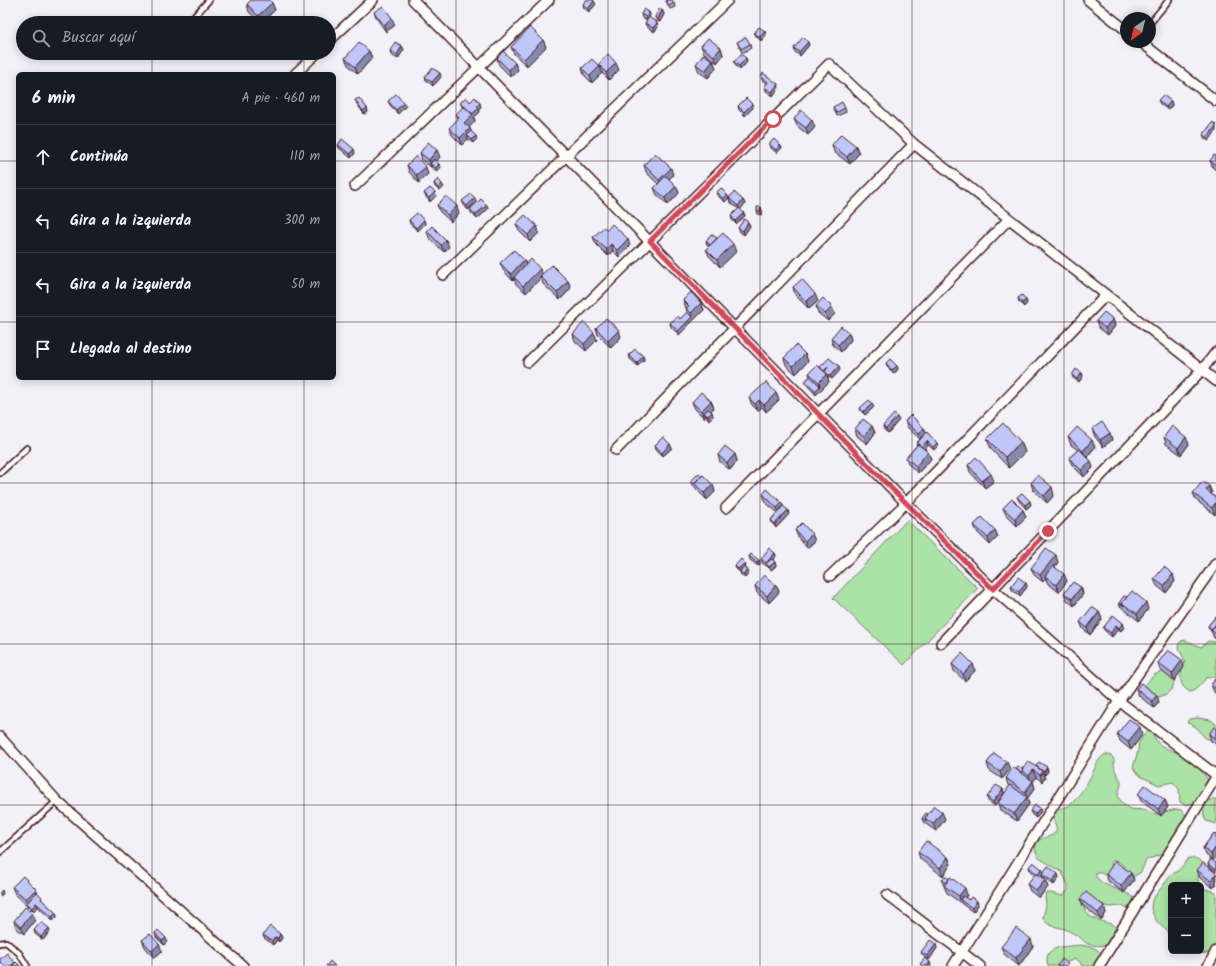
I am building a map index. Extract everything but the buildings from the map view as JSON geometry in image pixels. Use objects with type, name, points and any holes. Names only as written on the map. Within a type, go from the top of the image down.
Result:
[{"type":"street","points":[[336,34],[372,0]]},
{"type":"street","points":[[413,0],[906,503],[993,589],[1119,701],[1215,779],[1099,966]]},
{"type":"street","points":[[355,186],[549,0]]},
{"type":"street","points":[[443,276],[728,0]]},
{"type":"street","points":[[1088,0],[1120,25]]},
{"type":"street","points":[[1149,48],[1216,101]]},
{"type":"street","points":[[297,72],[310,60]]},
{"type":"street","points":[[528,362],[829,64],[914,144],[1216,381]]},
{"type":"street","points":[[616,450],[914,144]]},
{"type":"street","points":[[726,508],[1009,219]]},
{"type":"street","points":[[830,576],[906,503],[1106,295]]},
{"type":"street","points":[[941,643],[1202,370],[1216,352]]},
{"type":"street","points":[[953,966],[1119,701],[1216,563]]},
{"type":"street","points":[[0,737],[57,800],[243,966]]},
{"type":"street","points":[[887,895],[980,966]]},
{"type":"street","points":[[1208,966],[1216,952]]},
{"type":"lane","points":[[195,16],[209,0]]},
{"type":"lane","points":[[1156,16],[1169,0]]},
{"type":"lane","points":[[0,473],[27,448]]},
{"type":"lane","points":[[0,852],[57,800]]},
{"type":"lane","points":[[0,943],[6,942],[19,953],[27,966]]},
{"type":"green space","points":[[907,520],[978,588],[904,665],[833,598]]},
{"type":"green space","points":[[1185,640],[1201,647],[1208,641],[1216,642],[1216,677],[1206,678],[1201,685],[1190,692],[1181,682],[1185,662],[1178,645],[1181,641]]},
{"type":"green space","points":[[1162,671],[1174,678],[1174,682],[1171,690],[1159,697],[1151,692],[1145,685],[1154,675]]},
{"type":"green space","points":[[1198,718],[1211,720],[1216,724],[1216,738],[1208,739],[1204,737],[1197,728],[1187,723],[1189,719]]},
{"type":"green space","points":[[1152,730],[1157,742],[1166,748],[1182,754],[1194,761],[1208,780],[1195,803],[1185,805],[1180,802],[1179,789],[1173,782],[1159,785],[1142,777],[1135,771],[1133,767],[1139,742],[1147,731]]},
{"type":"green space","points":[[1104,755],[1111,756],[1114,759],[1114,767],[1121,781],[1118,797],[1123,804],[1130,809],[1144,810],[1156,814],[1177,809],[1181,810],[1187,816],[1171,853],[1161,854],[1146,860],[1141,872],[1133,877],[1123,865],[1114,860],[1111,863],[1112,867],[1108,877],[1101,873],[1096,873],[1096,877],[1100,881],[1127,893],[1136,900],[1130,910],[1122,906],[1109,907],[1096,902],[1084,905],[1084,909],[1088,915],[1100,921],[1112,924],[1121,931],[1123,938],[1111,944],[1096,946],[1088,944],[1067,930],[1048,924],[1043,918],[1046,905],[1046,893],[1063,896],[1068,890],[1068,885],[1062,872],[1039,858],[1035,850],[1038,841],[1051,836],[1056,831],[1056,826],[1052,817],[1053,813],[1070,805],[1075,800],[1092,775],[1099,760]]},
{"type":"green space","points":[[1212,799],[1216,799],[1216,824],[1206,821],[1204,818],[1204,808]]},
{"type":"green space","points":[[1189,858],[1197,859],[1204,864],[1198,877],[1199,882],[1168,882],[1168,933],[1157,922],[1153,914],[1151,909],[1152,900],[1170,875],[1178,871]]},
{"type":"green space","points":[[1204,888],[1216,892],[1216,952],[1204,953]]},
{"type":"green space","points":[[1080,945],[1100,951],[1102,957],[1099,966],[1082,966],[1076,959],[1067,962],[1063,966],[1048,966],[1048,954],[1052,950]]},
{"type":"route","points":[[773,119],[650,241],[873,470],[993,589],[1048,531]]}]
